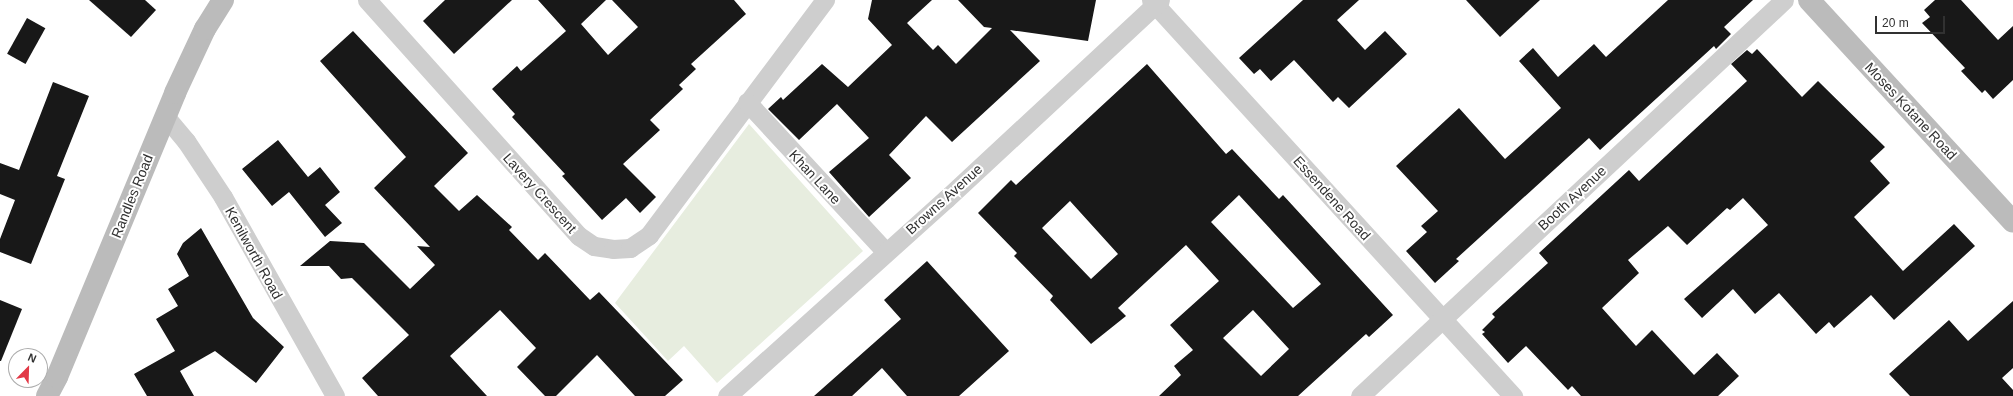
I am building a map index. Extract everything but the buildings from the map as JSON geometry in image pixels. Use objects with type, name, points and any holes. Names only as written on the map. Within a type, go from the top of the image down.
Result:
[{"type":"street","name":"Randles Road","points":[[47,396],[57,377],[164,116],[205,29],[224,0]]},
{"type":"street","name":"Lavery Crescent","points":[[367,0],[579,236],[594,246],[613,249],[630,248],[648,235],[746,102],[825,0]]},
{"type":"street","name":"Booth Avenue","points":[[1360,396],[1784,0]]},
{"type":"street","name":"Moses Kotane Road","points":[[1809,0],[2013,222]]},
{"type":"street","name":"Essendene Road","points":[[1156,2],[1512,396]]},
{"type":"street","name":"Browns Avenue","points":[[727,396],[885,251],[946,199],[1156,2]]},
{"type":"street","name":"Khan Lane","points":[[746,102],[885,251]]},
{"type":"street","name":"Kenilworth Road","points":[[164,116],[186,141],[223,197],[335,396]]},
{"type":"shaded area","points":[[749,124],[863,251],[717,383],[684,346],[668,361],[615,303]]}]
